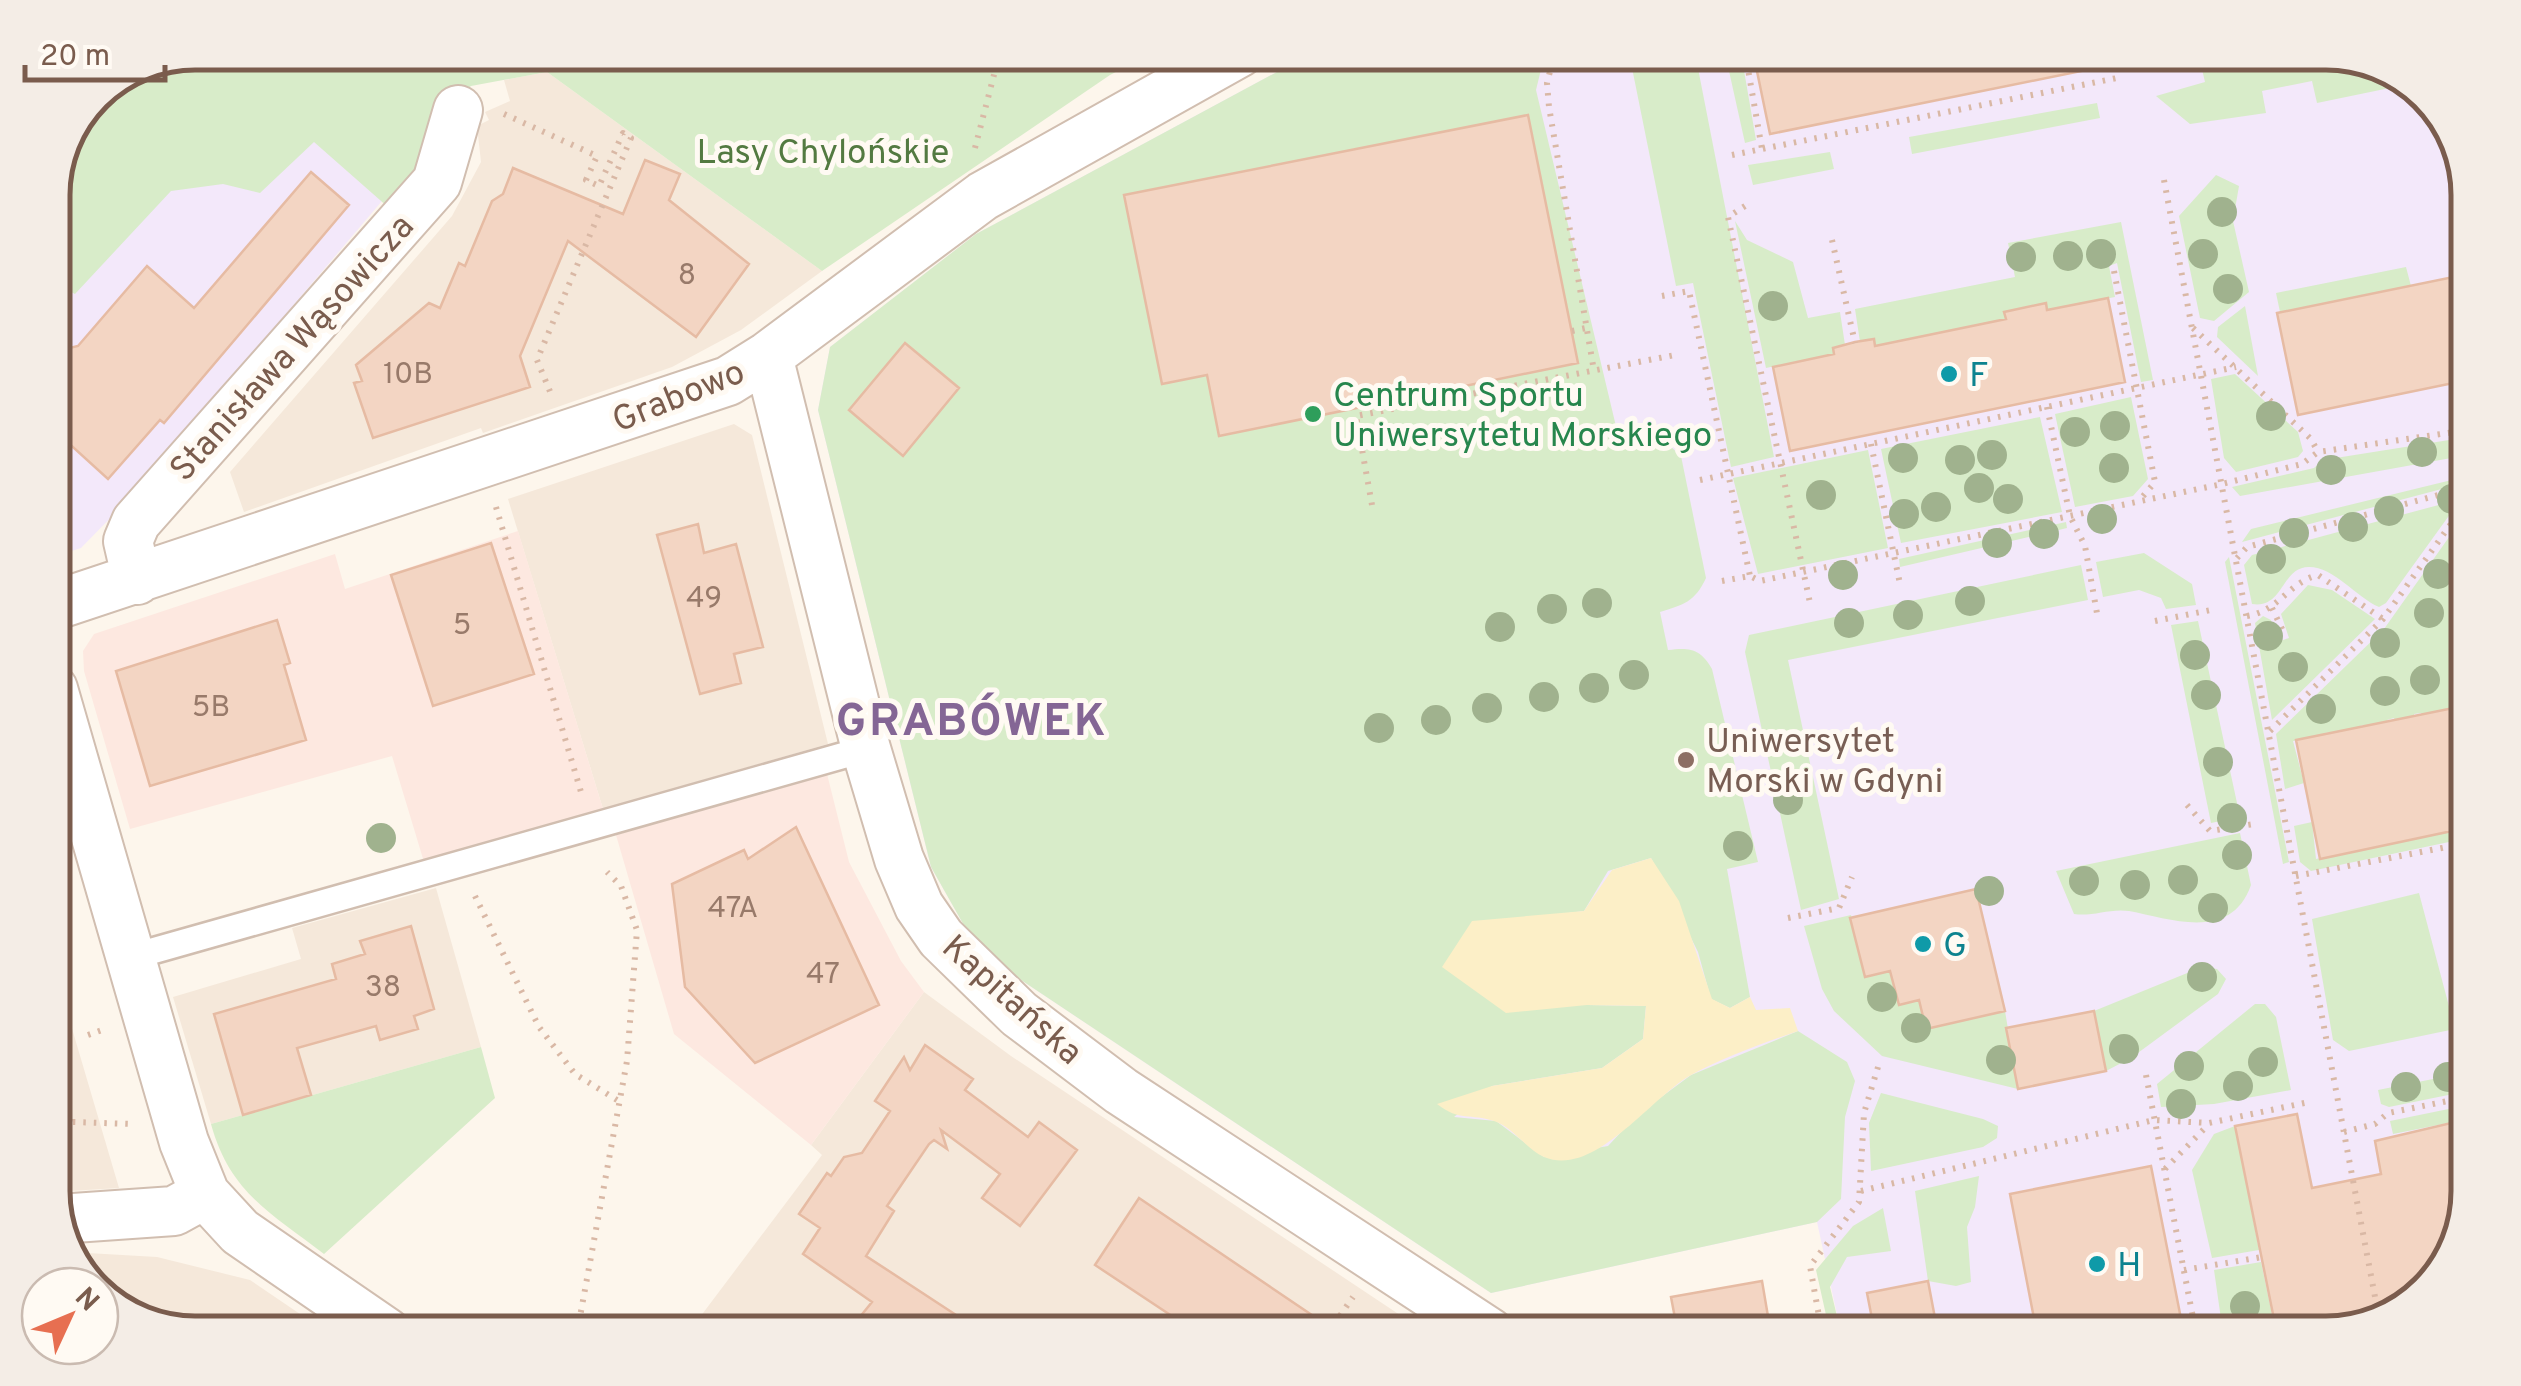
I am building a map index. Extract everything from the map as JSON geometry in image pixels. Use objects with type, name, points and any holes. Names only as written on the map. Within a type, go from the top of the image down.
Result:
[{"type":"street","name":"Grabowo","points":[[70,601],[728,381],[768,356],[984,196],[1208,70]]},
{"type":"street","name":"Stanisława Wąsowicza","points":[[137,580],[128,541],[136,522],[437,182],[455,122]]},
{"type":"street","name":"Kapitańska","points":[[768,356],[866,748],[899,859],[919,906],[971,970],[1020,1014],[1122,1090],[1463,1316]]},
{"type":"street","points":[[70,748],[184,1142],[205,1194],[240,1232],[361,1316]]},
{"type":"street","points":[[70,1204],[174,1210],[205,1194]]},
{"type":"lane","points":[[131,958],[866,748]]},
{"type":"path","points":[[1550,70],[1548,107],[1594,370]]},
{"type":"path","points":[[1748,70],[1762,150]]},
{"type":"path","points":[[1732,155],[2117,78]]},
{"type":"path","points":[[455,122],[499,112],[597,156],[586,180],[599,186],[624,133],[632,138],[537,360],[568,437]]},
{"type":"path","points":[[2164,180],[2377,1305]]},
{"type":"path","points":[[1745,206],[1728,218],[1810,603]]},
{"type":"path","points":[[1832,240],[1855,342]]},
{"type":"path","points":[[2114,271],[2155,482],[2138,502]]},
{"type":"path","points":[[1662,296],[1689,291],[1750,576]]},
{"type":"path","points":[[2192,327],[2311,439],[2318,452]]},
{"type":"path","points":[[1572,331],[1586,328]]},
{"type":"path","points":[[1372,505],[1356,416],[1675,356]]},
{"type":"path","points":[[1700,480],[2236,368]]},
{"type":"path","points":[[2047,407],[2070,516],[2085,546],[2098,619]]},
{"type":"path","points":[[1722,581],[1750,576],[1760,581],[2222,484],[2302,464],[2318,452],[2451,432]]},
{"type":"path","points":[[1871,444],[1900,584]]},
{"type":"path","points":[[2236,558],[2247,547],[2451,491]]},
{"type":"path","points":[[492,492],[583,796]]},
{"type":"path","points":[[2269,732],[2383,619],[2451,524]]},
{"type":"path","points":[[2247,616],[2272,608],[2302,579],[2318,575],[2383,619]]},
{"type":"path","points":[[2272,608],[2283,632]]},
{"type":"path","points":[[2155,621],[2216,609]]},
{"type":"path","points":[[2187,805],[2210,832],[2254,824]]},
{"type":"path","points":[[2296,876],[2451,847]]},
{"type":"path","points":[[459,864],[539,1027],[576,1074],[617,1100]]},
{"type":"path","points":[[580,1316],[627,1061],[637,930],[622,886],[607,872]]},
{"type":"path","points":[[1788,918],[1838,908],[1852,877]]},
{"type":"path","points":[[1819,1316],[1810,1266],[1858,1202],[1864,1113],[1878,1067]]},
{"type":"path","points":[[2146,1075],[2193,1316]]},
{"type":"path","points":[[2344,1132],[2375,1124],[2388,1113],[2451,1100]]},
{"type":"path","points":[[1861,1191],[2154,1120],[2210,1124],[2309,1102]]},
{"type":"path","points":[[70,1123],[106,1124]]},
{"type":"path","points":[[2164,1170],[2210,1124]]},
{"type":"path","points":[[2184,1270],[2262,1256]]},
{"type":"shaded area","points":[[225,70],[405,174],[127,501],[81,548],[70,552],[70,186],[74,162],[96,119],[132,87],[178,71]]},
{"type":"shaded area","name":"Uniwersytet Morski w Gdyni","points":[[1280,70],[2326,70],[2359,74],[2396,91],[2430,125],[2444,155],[2451,186],[2451,1191],[2447,1224],[2430,1261],[2415,1279],[2366,1309],[2343,1315],[1837,1316],[1817,1222],[1491,1293],[1018,978],[966,929],[931,867],[818,410],[830,347],[976,234]]},
{"type":"shaded area","points":[[547,72],[822,271],[741,330],[672,367],[483,433],[481,428],[244,512],[230,472],[452,216],[481,162],[477,126],[489,120],[485,112],[510,101],[504,80]]},
{"type":"shaded area","points":[[734,424],[752,435],[828,744],[603,809],[508,499]]},
{"type":"shaded area","points":[[518,531],[603,809],[424,862],[392,756],[130,829],[84,671],[83,651],[94,634],[335,554],[345,589]]},
{"type":"shaded area","points":[[827,774],[849,862],[901,961],[924,992],[811,1145],[674,1034],[616,835]]},
{"type":"shaded area","points":[[436,888],[481,1047],[211,1124],[173,997],[301,959],[292,928]]},
{"type":"shaded area","points":[[924,992],[1011,1056],[1401,1316],[701,1316],[822,1155],[811,1145]]},
{"type":"shaded area","points":[[70,1022],[119,1188],[70,1191]]},
{"type":"shaded area","points":[[86,1253],[157,1257],[250,1280],[303,1316],[195,1316],[162,1312],[120,1291],[120,1266],[95,1266]]},
{"type":"green space","name":"Lasy Chylońskie","points":[[1120,70],[822,271],[547,72],[471,86],[431,118],[422,165],[389,208],[314,142],[260,193],[223,184],[171,191],[75,294],[70,292],[70,186],[83,139],[112,101],[132,87],[178,71]]},
{"type":"green space","points":[[1280,70],[1541,70],[1536,90],[1619,439],[1659,436],[1681,456],[1706,578],[1688,601],[1660,612],[1668,650],[1694,651],[1712,669],[1758,862],[1727,869],[1750,997],[1730,1008],[1711,999],[1698,952],[1651,858],[1608,871],[1584,911],[1529,918],[1587,1005],[1646,1006],[1643,1039],[1602,1068],[1492,1086],[1454,1117],[1496,1121],[1544,1157],[1608,1146],[1637,1115],[1691,1075],[1798,1031],[1847,1062],[1855,1081],[1845,1117],[1841,1199],[1817,1222],[1491,1293],[1018,978],[966,929],[931,867],[818,410],[830,347],[976,234]]},
{"type":"green space","points":[[1632,70],[1698,70],[1774,457],[1731,467],[1693,283],[1676,286]]},
{"type":"green space","points":[[1729,70],[1744,70],[1756,140],[1745,143]]},
{"type":"green space","points":[[2202,70],[2326,70],[2359,74],[2390,88],[2317,103],[2312,81],[2262,91],[2266,113],[2190,124],[2156,96],[2205,82]]},
{"type":"green space","points":[[2097,103],[2100,118],[1912,154],[1909,137]]},
{"type":"green space","points":[[1830,152],[1834,169],[1753,185],[1748,165]]},
{"type":"green space","points":[[2216,175],[2239,186],[2233,221],[2249,292],[2214,321],[2200,318],[2179,216]]},
{"type":"green space","points":[[1735,221],[1747,240],[1793,262],[1808,318],[1840,312],[1845,345],[1833,347],[1834,354],[1766,368]]},
{"type":"green space","points":[[2121,222],[2153,380],[2141,382],[2117,263],[2109,266],[2115,297],[2047,310],[2046,304],[2005,313],[2006,319],[1875,346],[1874,339],[1860,342],[1855,309],[2015,277],[2008,243]]},
{"type":"green space","points":[[2406,267],[2411,286],[2280,312],[2276,293]]},
{"type":"green space","points":[[2245,306],[2258,376],[2217,337],[2218,327]]},
{"type":"green space","points":[[2235,374],[2298,432],[2303,451],[2298,457],[2236,472],[2224,458],[2211,379]]},
{"type":"green space","points":[[2131,397],[2148,479],[2133,496],[2075,507],[2055,414]]},
{"type":"green space","points":[[2040,417],[2062,512],[1901,543],[1881,449]]},
{"type":"green space","points":[[2451,440],[2451,458],[2240,496],[2232,487],[2314,468],[2323,460]]},
{"type":"green space","points":[[1868,450],[1888,548],[1758,574],[1733,478]]},
{"type":"green space","points":[[2451,480],[2451,487],[2242,542],[2251,529]]},
{"type":"green space","points":[[2451,502],[2451,513],[2386,603],[2379,607],[2336,577],[2309,567],[2293,573],[2270,600],[2252,604],[2244,565],[2252,555]]},
{"type":"green space","points":[[2066,522],[2067,528],[1900,567],[1899,559]]},
{"type":"green space","points":[[2451,534],[2451,709],[2423,717],[2421,713],[2414,714],[2414,719],[2396,723],[2394,718],[2387,720],[2387,724],[2365,729],[2363,725],[2334,736],[2332,732],[2325,733],[2326,738],[2293,741],[2304,783],[2285,789],[2276,734],[2384,629]]},
{"type":"green space","points":[[2144,553],[2192,584],[2196,605],[2166,609],[2161,598],[2139,590],[2103,597],[2096,562]]},
{"type":"green space","points":[[2229,557],[2289,862],[2283,864],[2225,562]]},
{"type":"green space","points":[[2081,565],[2088,600],[1788,660],[1839,899],[1801,910],[1745,652],[1749,635]]},
{"type":"green space","points":[[2308,585],[2332,590],[2375,619],[2272,720],[2255,623],[2263,616],[2271,620],[2275,643],[2289,638],[2281,614]]},
{"type":"green space","points":[[2198,621],[2240,817],[2211,823],[2171,625]]},
{"type":"green space","points":[[2312,822],[2316,859],[2451,827],[2451,842],[2311,871],[2300,862],[2294,826]]},
{"type":"green space","points":[[2240,833],[2251,885],[2242,903],[2215,920],[2181,921],[2122,910],[2074,914],[2056,871]]},
{"type":"green space","points":[[2419,893],[2451,1014],[2451,1030],[2349,1051],[2333,1040],[2312,919]]},
{"type":"green space","points":[[1851,915],[1865,976],[1890,971],[1899,1005],[1919,1000],[1927,1029],[2005,1011],[2018,1089],[1882,1056],[1834,1011],[1822,989],[1804,926]]},
{"type":"green space","points":[[2202,967],[2217,969],[2226,979],[2218,994],[2131,1058],[2106,1071],[2094,1011]]},
{"type":"green space","points":[[2255,1004],[2265,1004],[2276,1017],[2291,1090],[2214,1104],[2161,1107],[2157,1084]]},
{"type":"green space","points":[[481,1047],[495,1098],[324,1254],[255,1200],[229,1168],[219,1148],[211,1124]]},
{"type":"green space","points":[[2451,1075],[2451,1094],[2389,1107],[2381,1104],[2378,1090]]},
{"type":"green space","points":[[1881,1093],[1983,1119],[1998,1126],[1997,1138],[1983,1147],[1871,1171],[1869,1123]]},
{"type":"green space","points":[[2451,1108],[2451,1122],[2393,1134],[2390,1121]]},
{"type":"green space","points":[[2235,1126],[2259,1250],[2212,1258],[2192,1170],[2214,1134]]},
{"type":"green space","points":[[1979,1176],[1975,1207],[1967,1227],[1971,1282],[1956,1286],[1928,1281],[1915,1191]]},
{"type":"green space","points":[[1883,1208],[1891,1251],[1847,1257],[1830,1287],[1837,1316],[1826,1316],[1816,1270],[1853,1226]]},
{"type":"green space","points":[[2261,1262],[2272,1316],[2221,1316],[2214,1270]]},
{"type":"sand","points":[[1651,858],[1679,901],[1712,999],[1730,1008],[1750,997],[1756,1010],[1790,1008],[1798,1031],[1691,1075],[1621,1132],[1583,1156],[1563,1160],[1544,1157],[1501,1124],[1459,1115],[1437,1104],[1492,1086],[1602,1068],[1643,1039],[1646,1006],[1587,1005],[1506,1013],[1442,967],[1472,921],[1584,911],[1612,870]]},
{"type":"building","points":[[1757,70],[2086,70],[1770,134]]},
{"type":"building","points":[[1528,115],[1578,363],[1219,436],[1207,375],[1162,384],[1124,195]]},
{"type":"building","points":[[645,160],[680,174],[669,200],[749,264],[696,337],[568,241],[520,356],[530,387],[373,438],[354,383],[362,381],[356,365],[429,303],[440,308],[459,263],[465,266],[492,201],[503,194],[513,168],[623,214]]},
{"type":"building","points":[[311,172],[349,205],[164,423],[160,420],[108,479],[70,444],[70,348],[78,346],[147,266],[194,308]]},
{"type":"building","points":[[2451,277],[2451,384],[2298,415],[2277,313]]},
{"type":"building","name":"F","points":[[2108,298],[2125,382],[1790,451],[1773,367],[1834,354],[1833,348],[1855,342],[1874,339],[1875,346],[2006,319],[2004,312],[2046,303],[2047,310]]},
{"type":"building","points":[[905,343],[959,388],[903,456],[849,410]]},
{"type":"building","points":[[698,524],[704,553],[736,544],[763,647],[734,654],[741,683],[700,694],[657,535]]},
{"type":"building","points":[[491,543],[534,674],[433,706],[391,575]]},
{"type":"building","points":[[277,620],[290,663],[284,665],[306,740],[150,786],[116,671]]},
{"type":"building","points":[[2451,708],[2451,831],[2320,859],[2296,740]]},
{"type":"building","points":[[796,827],[879,1005],[755,1063],[685,987],[672,884],[744,850],[748,859]]},
{"type":"building","name":"G","points":[[1976,889],[2005,1011],[1926,1029],[1919,1000],[1899,1005],[1890,971],[1865,977],[1850,918]]},
{"type":"building","points":[[411,926],[434,1009],[414,1016],[418,1029],[380,1040],[376,1026],[297,1048],[311,1095],[243,1115],[214,1014],[336,979],[332,964],[365,954],[360,941]]},
{"type":"building","name":"G","points":[[2094,1011],[2106,1071],[2018,1089],[2006,1028]]},
{"type":"building","points":[[925,1045],[973,1079],[965,1090],[1028,1137],[1039,1122],[1077,1150],[1020,1226],[982,1198],[1000,1174],[941,1130],[947,1149],[934,1140],[929,1144],[887,1206],[894,1211],[866,1256],[958,1316],[861,1316],[872,1302],[803,1254],[820,1228],[799,1214],[827,1173],[831,1176],[844,1157],[862,1153],[890,1111],[875,1101],[904,1057],[910,1070]]},
{"type":"building","points":[[2297,1114],[2312,1188],[2381,1174],[2375,1141],[2451,1123],[2450,1208],[2430,1261],[2396,1295],[2366,1309],[2343,1315],[2273,1316],[2235,1126]]},
{"type":"building","name":"H","points":[[2151,1166],[2180,1316],[2034,1316],[2010,1194]]},
{"type":"building","points":[[1139,1198],[1313,1316],[1172,1316],[1095,1265]]},
{"type":"building","points":[[1762,1281],[1768,1316],[1675,1316],[1671,1297]]},
{"type":"building","points":[[1928,1281],[1935,1316],[1871,1316],[1867,1293]]},
{"type":"place","name":"F","points":[[1949,374]]},
{"type":"place","name":"Centrum Sportu Uniwersytetu Morskiego","points":[[1313,414]]},
{"type":"place","name":"Uniwersytet Morski w Gdyni","points":[[1686,760]]},
{"type":"place","name":"G","points":[[1923,944]]},
{"type":"place","name":"H","points":[[2097,1264]]},
{"type":"district","name":"GRABÓWEK","points":[[972,719]]}]
